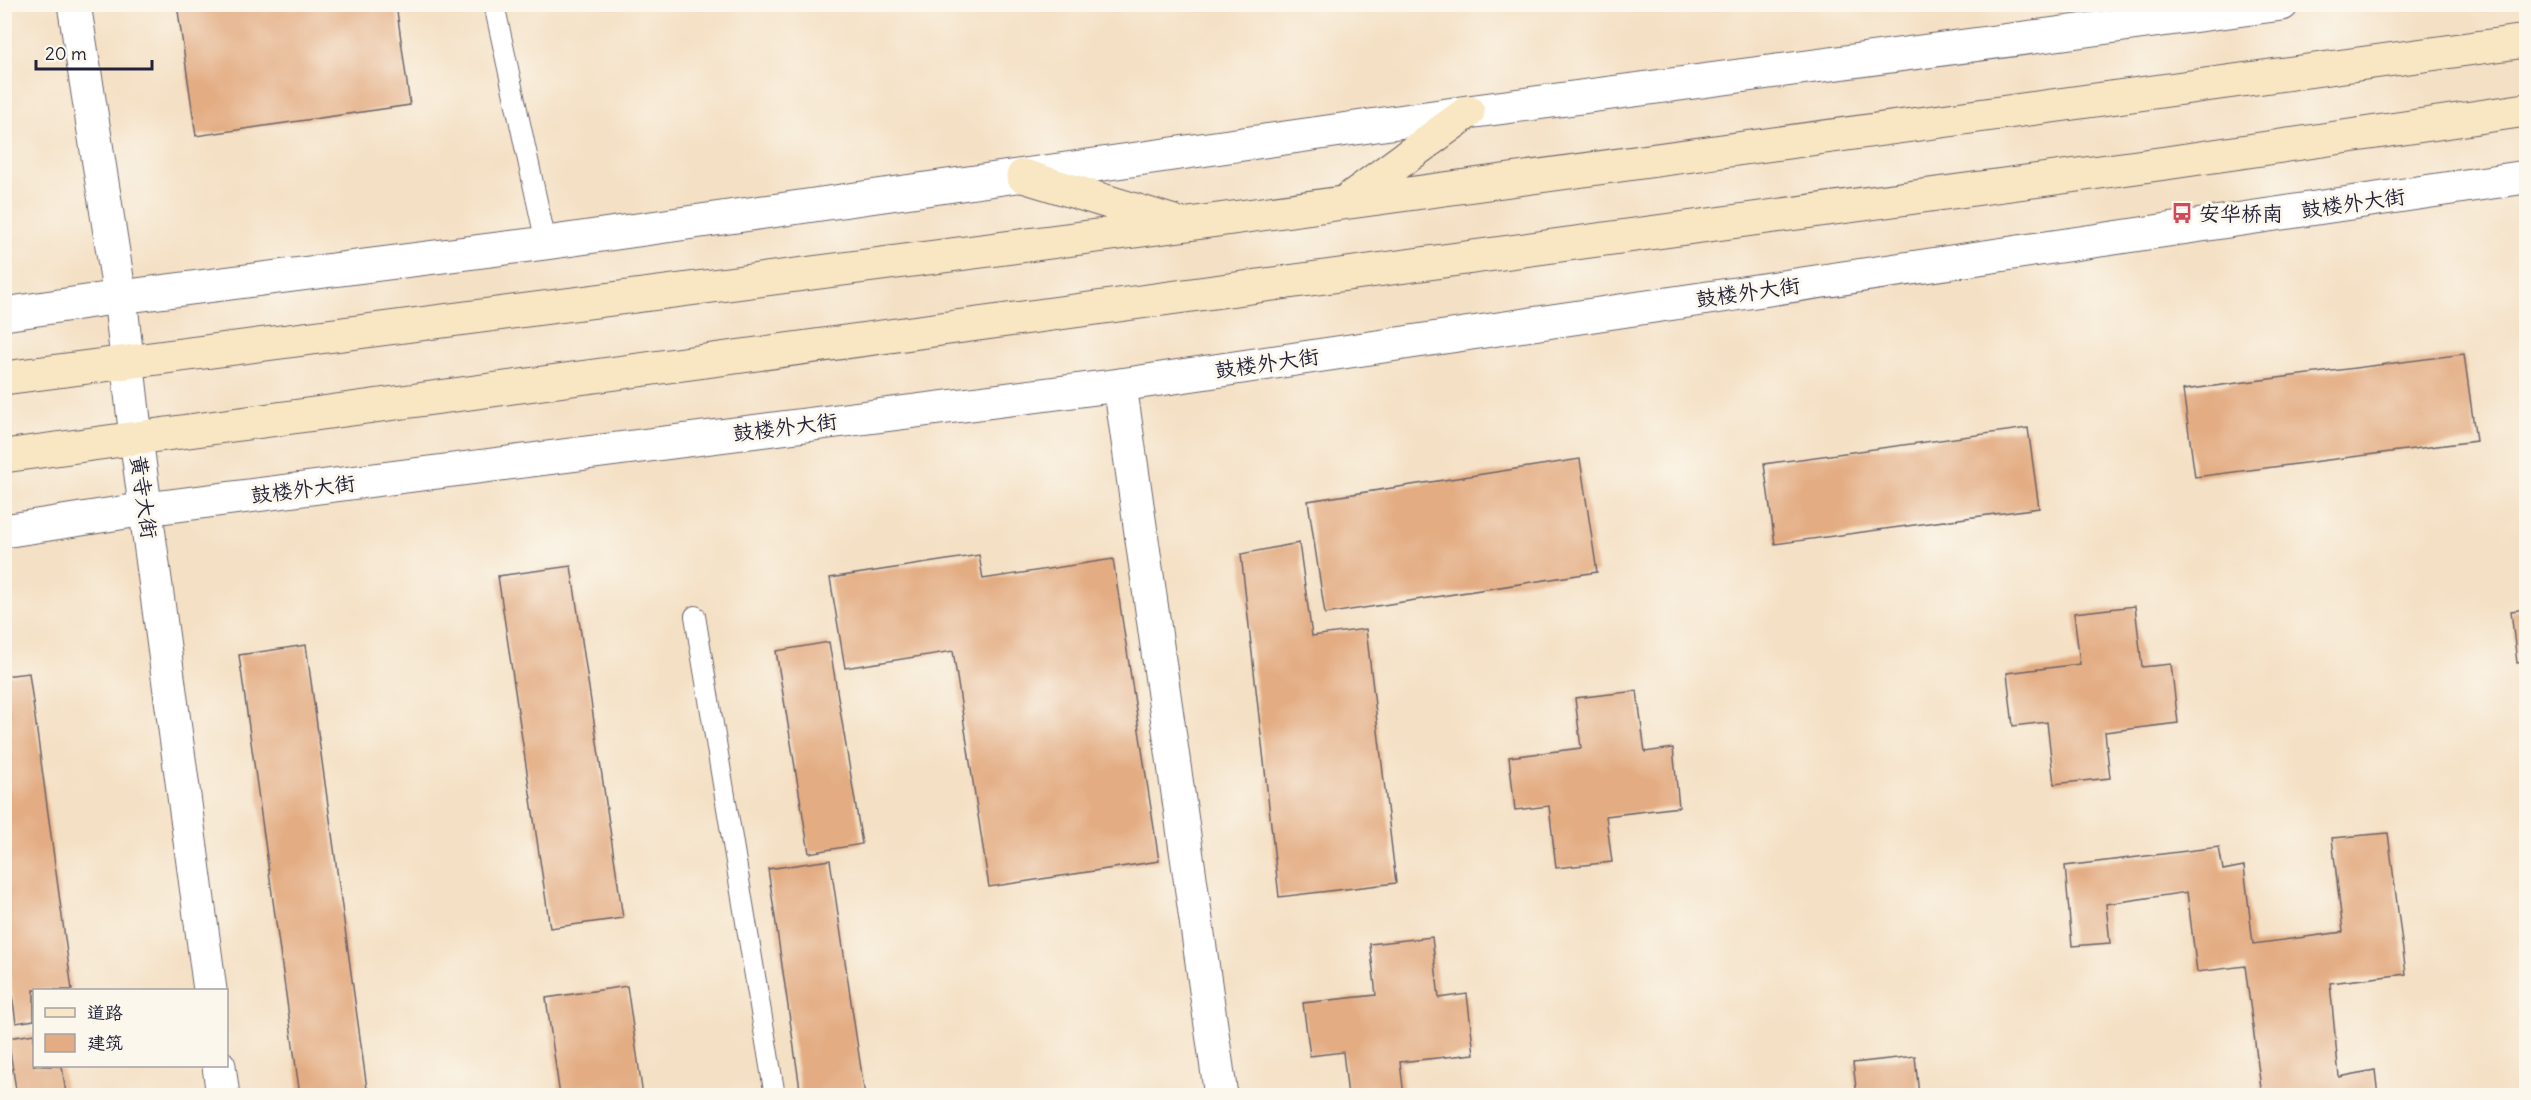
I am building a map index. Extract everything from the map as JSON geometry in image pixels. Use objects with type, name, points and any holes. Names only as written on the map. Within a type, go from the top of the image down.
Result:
[{"type":"main road","points":[[4,378],[1181,225],[2526,41]]},
{"type":"main road","points":[[4,456],[2154,164],[2526,110]]},
{"type":"main road","points":[[1347,201],[1468,112]]},
{"type":"main road","points":[[1023,176],[1181,225]]},
{"type":"street","name":"黄寺大街","points":[[74,4],[120,297],[136,438],[210,989]]},
{"type":"street","points":[[4,314],[546,243],[1468,112],[2282,4]]},
{"type":"street","name":"鼓楼外大街","points":[[4,531],[146,509],[1120,385],[2520,181]]},
{"type":"street","points":[[1120,385],[1221,1095]]},
{"type":"street","points":[[219,1067],[224,1095]]},
{"type":"lane","points":[[494,4],[546,243]]},
{"type":"lane","points":[[695,616],[775,1095]]},
{"type":"building","points":[[177,4],[396,4],[410,105],[196,136]]},
{"type":"building","points":[[2464,354],[2476,441],[2195,477],[2183,390]]},
{"type":"building","points":[[2028,428],[2039,508],[1775,544],[1764,464]]},
{"type":"building","points":[[1580,459],[1597,572],[1325,614],[1308,501]]},
{"type":"building","points":[[1299,543],[1312,636],[1366,629],[1396,883],[1279,897],[1241,554]]},
{"type":"building","points":[[979,555],[983,579],[1113,559],[1159,861],[989,887],[953,651],[845,668],[830,578]]},
{"type":"building","points":[[571,566],[623,918],[550,928],[498,576]]},
{"type":"building","points":[[2135,606],[2142,667],[2171,664],[2178,723],[2105,732],[2110,778],[2054,784],[2047,722],[2013,726],[2007,673],[2080,664],[2074,613]]},
{"type":"building","points":[[2526,609],[2526,662],[2517,663],[2511,611]]},
{"type":"building","points":[[829,642],[862,844],[809,853],[776,651]]},
{"type":"building","points":[[306,645],[368,1096],[300,1096],[239,655]]},
{"type":"building","points":[[29,673],[72,989],[33,989],[33,1020],[16,1023],[4,936],[4,676]]},
{"type":"building","points":[[1637,691],[1645,752],[1673,748],[1679,807],[1606,816],[1612,862],[1556,868],[1549,806],[1515,810],[1509,757],[1581,748],[1575,698]]},
{"type":"building","points":[[2388,833],[2406,974],[2330,983],[2339,1077],[2375,1070],[2378,1096],[2262,1096],[2245,966],[2197,972],[2187,892],[2106,904],[2110,943],[2072,946],[2065,866],[2219,847],[2223,870],[2244,866],[2253,944],[2343,932],[2332,838]]},
{"type":"building","points":[[830,860],[865,1096],[801,1096],[768,869]]},
{"type":"building","points":[[1432,937],[1439,998],[1467,994],[1474,1054],[1400,1062],[1404,1096],[1348,1096],[1343,1052],[1310,1056],[1303,1003],[1376,995],[1370,944]]},
{"type":"building","points":[[627,986],[643,1096],[560,1096],[546,998]]},
{"type":"building","points":[[33,1034],[33,1067],[62,1067],[66,1094],[17,1096],[8,1038]]},
{"type":"building","points":[[1915,1056],[1919,1096],[1857,1096],[1853,1063]]},
{"type":"place","name":"安华桥南","points":[[2182,213]]}]
